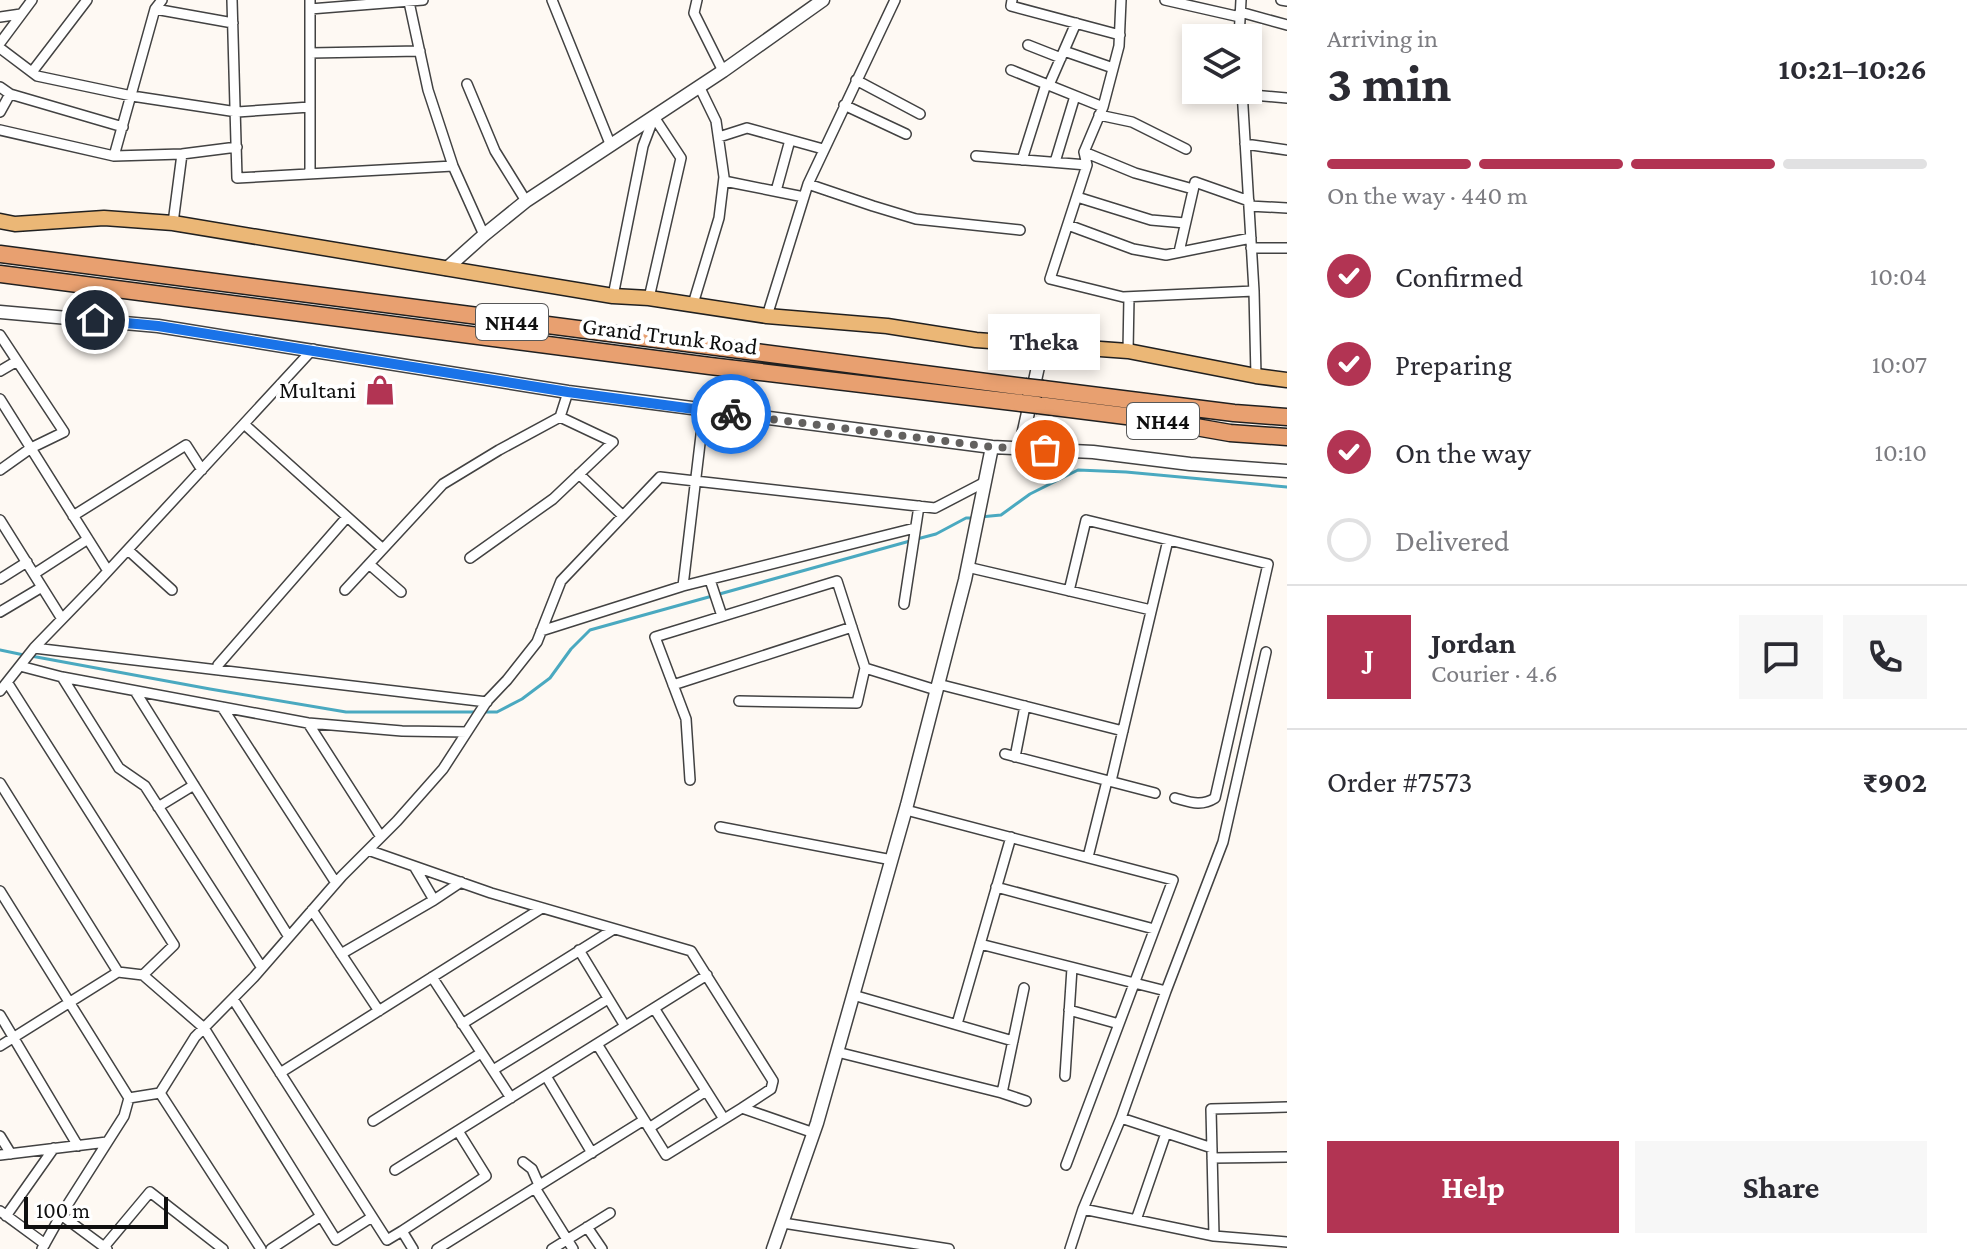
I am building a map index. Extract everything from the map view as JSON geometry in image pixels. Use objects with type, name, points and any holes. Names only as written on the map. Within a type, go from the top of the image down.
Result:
[{"type":"highway","name":"Grand Trunk Road","points":[[0,254],[1023,395],[1287,417]]},
{"type":"highway","name":"Grand Trunk Road","points":[[0,274],[710,366],[1023,395]]},
{"type":"highway","name":"Grand Trunk Road","points":[[1040,397],[1230,433],[1287,437]]},
{"type":"main road","points":[[0,221],[15,224],[104,218],[173,223],[613,296],[649,298],[767,316],[887,326],[976,340],[1128,351],[1287,380]]},
{"type":"street","points":[[32,0],[0,46],[37,76],[132,96],[237,112],[310,107]]},
{"type":"street","points":[[32,72],[87,0]]},
{"type":"street","points":[[114,156],[155,9],[162,0]]},
{"type":"street","points":[[232,0],[237,178],[453,166]]},
{"type":"street","points":[[310,174],[310,4],[423,0]]},
{"type":"street","points":[[552,0],[611,146]]},
{"type":"street","points":[[697,0],[694,13],[723,71]]},
{"type":"street","points":[[446,269],[526,201],[723,71],[823,0]]},
{"type":"street","points":[[767,316],[808,184],[895,0]]},
{"type":"street","points":[[1012,0],[1011,6],[1120,35]]},
{"type":"street","points":[[1121,0],[1119,46],[1101,111],[1084,152],[1087,165],[1050,279],[1129,297],[1254,291]]},
{"type":"street","points":[[1165,0],[1211,5],[1287,25]]},
{"type":"street","points":[[1240,24],[1241,0]]},
{"type":"street","points":[[1281,0],[1287,1]]},
{"type":"street","points":[[409,2],[428,90],[453,166],[484,235]]},
{"type":"street","points":[[155,9],[233,23]]},
{"type":"street","points":[[0,17],[21,14]]},
{"type":"street","points":[[1022,160],[1048,85],[1076,23]]},
{"type":"street","points":[[1028,45],[1113,68]]},
{"type":"street","points":[[310,53],[420,51]]},
{"type":"street","points":[[1011,70],[1075,96],[1186,149]]},
{"type":"street","points":[[856,80],[920,114]]},
{"type":"street","points":[[467,84],[495,151],[526,201]]},
{"type":"street","points":[[693,304],[719,218],[724,181],[716,121],[699,86]]},
{"type":"street","points":[[0,87],[10,94],[123,127]]},
{"type":"street","points":[[0,112],[10,94]]},
{"type":"street","points":[[1262,95],[1287,98]]},
{"type":"street","points":[[1055,162],[1075,96]]},
{"type":"street","points":[[1243,104],[1256,376]]},
{"type":"street","points":[[844,105],[906,134]]},
{"type":"street","points":[[613,296],[643,146],[654,117]]},
{"type":"street","points":[[649,298],[681,158],[654,117]]},
{"type":"street","points":[[719,137],[747,128],[823,149]]},
{"type":"street","points":[[0,130],[114,156],[182,154],[237,147]]},
{"type":"street","points":[[776,191],[790,140]]},
{"type":"street","points":[[1245,144],[1287,150]]},
{"type":"street","points":[[1084,152],[1135,173],[1193,189]]},
{"type":"street","points":[[173,223],[182,154]]},
{"type":"street","points":[[976,156],[1087,165]]},
{"type":"street","points":[[724,181],[804,197]]},
{"type":"street","points":[[1179,252],[1195,182],[1249,204],[1287,208]]},
{"type":"street","points":[[808,184],[916,219],[1020,230]]},
{"type":"street","points":[[1077,197],[1151,220],[1185,223]]},
{"type":"street","points":[[1068,225],[1133,249],[1166,255],[1251,243],[1287,248]]},
{"type":"street","points":[[1128,351],[1129,297]]},
{"type":"street","points":[[0,312],[158,326],[568,392],[992,447],[1093,452],[1190,464],[1287,471]]},
{"type":"street","points":[[0,335],[64,432],[31,448],[0,470]]},
{"type":"street","points":[[1020,449],[1043,344]]},
{"type":"street","points":[[143,975],[174,945],[3,686],[33,649],[313,349]]},
{"type":"street","points":[[0,371],[17,361]]},
{"type":"street","points":[[345,590],[443,484],[560,417],[568,392]]},
{"type":"street","points":[[0,399],[108,571]]},
{"type":"street","points":[[683,586],[704,410]]},
{"type":"street","points":[[470,558],[553,499],[613,442],[560,417]]},
{"type":"street","points":[[244,424],[383,549]]},
{"type":"street","points":[[73,516],[186,445],[202,470]]},
{"type":"street","points":[[773,1249],[814,1133],[906,810],[967,567],[992,447]]},
{"type":"street","points":[[579,474],[623,516]]},
{"type":"street","points":[[129,1098],[160,1093],[195,1037],[443,769],[485,704],[537,642],[561,581],[660,477],[935,508],[985,482]]},
{"type":"street","points":[[904,604],[919,506]]},
{"type":"street","points":[[218,665],[347,517]]},
{"type":"street","points":[[0,520],[62,619]]},
{"type":"street","points":[[1069,591],[1086,520],[1268,564],[1215,798],[1198,804],[1175,798]]},
{"type":"street","points":[[541,631],[683,586],[711,583],[915,531]]},
{"type":"street","points":[[34,574],[88,539]]},
{"type":"street","points":[[1088,857],[1123,731],[1168,540]]},
{"type":"street","points":[[128,550],[172,590]]},
{"type":"street","points":[[0,579],[27,562]]},
{"type":"street","points":[[369,564],[401,592]]},
{"type":"street","points":[[967,567],[1151,610]]},
{"type":"street","points":[[690,780],[686,719],[655,637],[837,581],[865,668],[857,703],[739,701]]},
{"type":"street","points":[[711,583],[722,616]]},
{"type":"street","points":[[0,612],[42,587]]},
{"type":"street","points":[[673,685],[852,627]]},
{"type":"street","points":[[33,649],[485,704]]},
{"type":"street","points":[[1070,1249],[1223,842],[1266,652]]},
{"type":"street","points":[[22,664],[62,677],[308,723],[402,731],[467,732]]},
{"type":"street","points":[[865,668],[1123,731]]},
{"type":"street","points":[[62,677],[119,768],[145,786],[262,968]]},
{"type":"street","points":[[135,691],[289,937]]},
{"type":"street","points":[[1025,706],[1010,756],[1155,793]]},
{"type":"street","points":[[222,707],[336,883]]},
{"type":"street","points":[[308,723],[381,837]]},
{"type":"street","points":[[0,783],[118,972]]},
{"type":"street","points":[[158,807],[194,785]]},
{"type":"street","points":[[906,810],[1173,880],[1066,1165]]},
{"type":"street","points":[[720,827],[892,860]]},
{"type":"street","points":[[957,1024],[1011,837]]},
{"type":"street","points":[[368,850],[542,908],[691,951],[773,1081],[771,1089],[666,1155],[597,1044]]},
{"type":"street","points":[[414,866],[434,900]]},
{"type":"street","points":[[341,954],[461,882]]},
{"type":"street","points":[[996,887],[1154,929]]},
{"type":"street","points":[[0,891],[129,1098],[124,1116],[44,1246],[3,1214],[54,1148]]},
{"type":"street","points":[[280,1073],[542,908]]},
{"type":"street","points":[[312,910],[379,1011]]},
{"type":"street","points":[[462,1024],[614,929]]},
{"type":"street","points":[[980,944],[1166,991]]},
{"type":"street","points":[[579,950],[625,1026]]},
{"type":"street","points":[[1065,1076],[1072,968]]},
{"type":"street","points":[[0,1046],[118,972],[143,975],[204,1028],[336,1240],[372,1217]]},
{"type":"street","points":[[395,1170],[707,975]]},
{"type":"street","points":[[432,977],[511,1098]]},
{"type":"street","points":[[1002,1093],[1024,988]]},
{"type":"street","points":[[853,995],[1013,1041]]},
{"type":"street","points":[[233,999],[387,1240],[486,1176],[458,1131]]},
{"type":"street","points":[[493,1070],[608,999]]},
{"type":"street","points":[[654,1008],[724,1119]]},
{"type":"street","points":[[1069,1010],[1119,1024]]},
{"type":"street","points":[[0,1015],[78,1146]]},
{"type":"street","points":[[837,1052],[1026,1101]]},
{"type":"street","points":[[373,1121],[481,1053]]},
{"type":"street","points":[[546,1076],[592,1153]]},
{"type":"street","points":[[437,1249],[592,1153],[706,1091]]},
{"type":"street","points":[[160,1093],[261,1249]]},
{"type":"street","points":[[1214,1236],[1211,1109],[1287,1107]]},
{"type":"street","points":[[742,1108],[814,1133]]},
{"type":"street","points":[[1121,1118],[1212,1153],[1287,1157]]},
{"type":"street","points":[[1136,1220],[1166,1133]]},
{"type":"street","points":[[0,1136],[6,1154],[107,1142]]},
{"type":"street","points":[[523,1162],[532,1169],[537,1187],[570,1244]]},
{"type":"street","points":[[61,1215],[106,1248],[150,1192],[223,1249]]},
{"type":"street","points":[[1083,1209],[1214,1236],[1287,1242]]},
{"type":"street","points":[[552,1249],[570,1244],[587,1227],[610,1213]]},
{"type":"street","points":[[271,1249],[321,1216]]},
{"type":"street","points":[[783,1223],[949,1249]]},
{"type":"street","points":[[587,1227],[602,1249]]},
{"type":"street","points":[[402,1231],[413,1249]]},
{"type":"waterway","points":[[980,517],[1001,515],[1030,494],[1078,470],[1287,487]]},
{"type":"waterway","points":[[917,539],[936,534],[966,518],[973,518]]},
{"type":"waterway","points":[[31,656],[346,712],[497,712],[522,699],[550,678],[571,649],[590,630],[910,541]]},
{"type":"waterway","points":[[0,650],[24,655]]},
{"type":"way so far","points":[[731,414],[992,447],[1045,450]]},
{"type":"place","name":"Multani","points":[[380,390]]},
{"type":"place","name":"Theka","points":[[1045,450]]},
{"type":"route","points":[[95,320],[158,326],[568,392],[731,414]]}]
